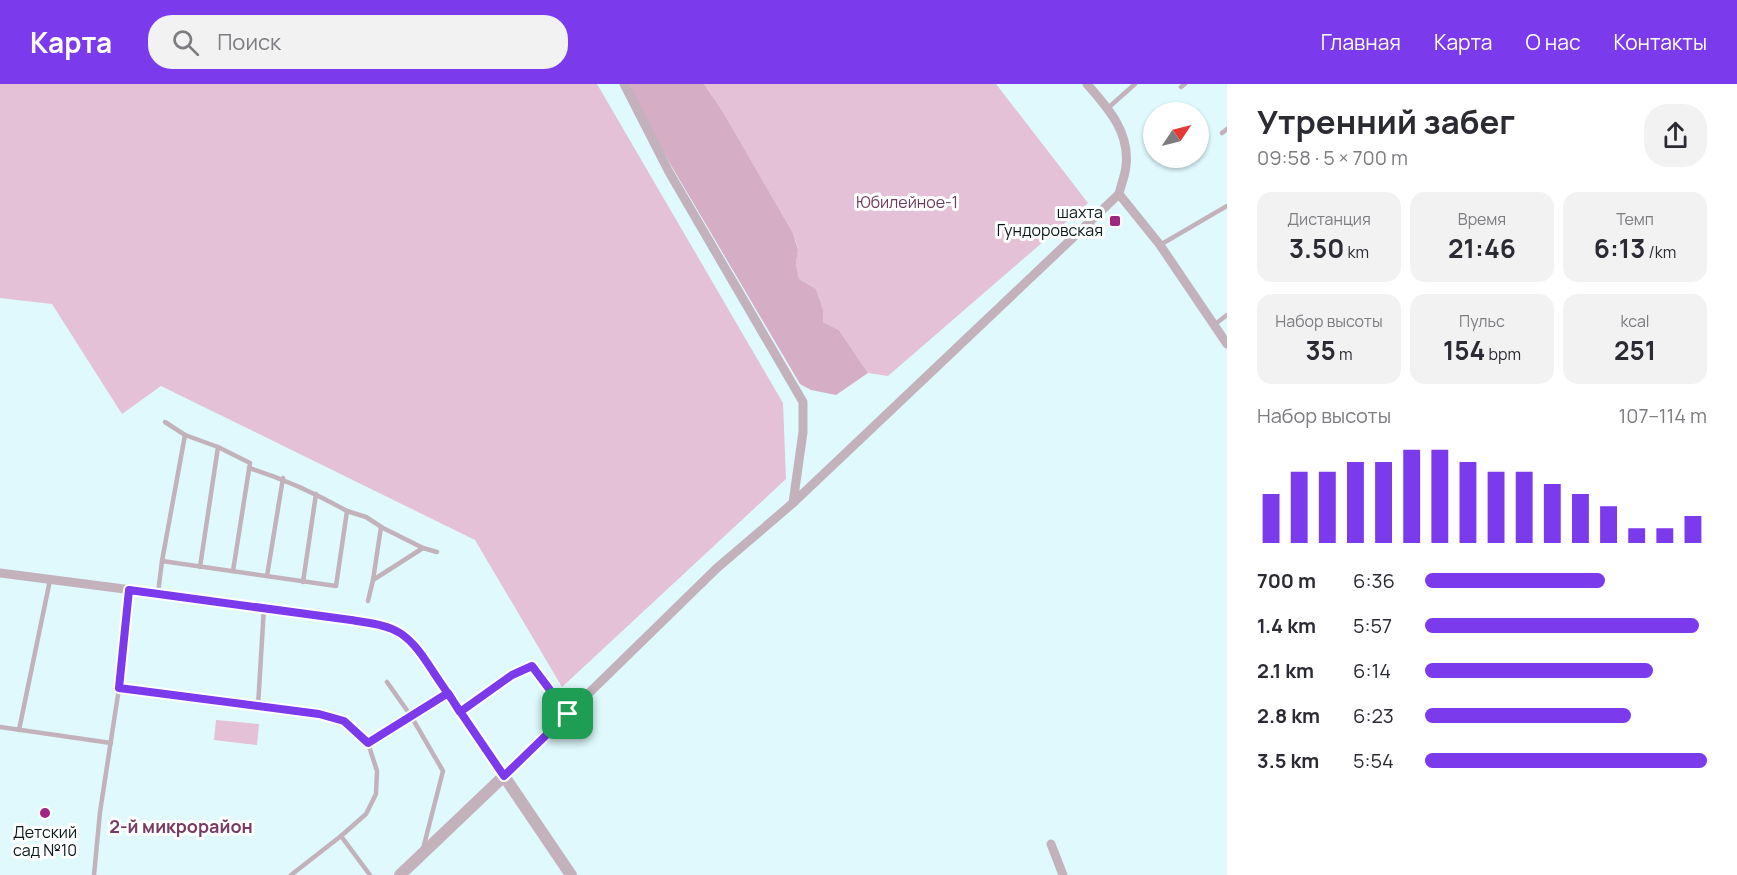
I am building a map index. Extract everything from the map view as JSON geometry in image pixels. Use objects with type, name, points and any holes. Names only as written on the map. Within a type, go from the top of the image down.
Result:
[{"type":"street","points":[[624,84],[669,172],[803,402],[803,432],[793,503]]},
{"type":"street","points":[[400,875],[717,568],[793,503],[1119,194],[1126,166],[1126,147],[1121,130],[1108,108],[1086,84]]},
{"type":"street","points":[[1119,194],[1160,245],[1227,344]]},
{"type":"street","points":[[0,573],[264,607],[382,626],[397,631],[412,641],[571,875]]},
{"type":"street","points":[[1051,844],[1063,875]]},
{"type":"lane","points":[[1108,108],[1135,84]]},
{"type":"lane","points":[[1160,245],[1227,206]]},
{"type":"lane","points":[[1214,325],[1227,315]]},
{"type":"lane","points":[[165,422],[185,435],[218,447],[250,463],[233,572]]},
{"type":"lane","points":[[158,593],[185,435]]},
{"type":"lane","points":[[200,567],[218,447]]},
{"type":"lane","points":[[249,468],[283,478],[347,512],[366,517],[423,548],[437,552]]},
{"type":"lane","points":[[267,576],[283,478]]},
{"type":"lane","points":[[303,582],[316,494]]},
{"type":"lane","points":[[162,561],[336,586],[347,512]]},
{"type":"lane","points":[[368,601],[381,527]]},
{"type":"lane","points":[[373,580],[423,548]]},
{"type":"lane","points":[[19,730],[50,579]]},
{"type":"lane","points":[[94,875],[100,812],[119,688],[129,590]]},
{"type":"lane","points":[[258,706],[264,607]]},
{"type":"lane","points":[[460,712],[512,675],[532,666],[568,714]]},
{"type":"lane","points":[[387,682],[411,716],[443,771],[422,854]]},
{"type":"lane","points":[[119,688],[319,714],[344,721],[368,743],[377,771],[376,794],[366,814],[291,875]]},
{"type":"lane","points":[[368,743],[448,693]]},
{"type":"lane","points":[[0,727],[111,743]]},
{"type":"lane","points":[[341,836],[370,875]]},
{"type":"green space","points":[[0,84],[597,84],[783,403],[786,479],[562,687],[475,540],[161,386],[122,414],[52,304],[0,298]]},
{"type":"green space","name":"Юбилейное-1","points":[[704,84],[996,84],[1088,203],[888,376],[868,373],[839,330],[823,322],[823,309],[816,289],[799,279],[796,263],[798,249],[793,233],[723,112]]},
{"type":"green space","points":[[216,720],[259,724],[257,745],[214,740]]},
{"type":"shaded area","points":[[628,84],[704,84],[723,112],[793,233],[798,250],[796,263],[799,279],[816,289],[823,309],[823,322],[839,330],[868,373],[836,395],[811,390],[800,384],[665,155]]},
{"type":"place","name":"шахта Гундоровская","points":[[1115,221]]},
{"type":"place","name":"Детский сад №10","points":[[45,813]]},
{"type":"district","name":"2-й микрорайон","points":[[181,827]]},
{"type":"route","points":[[568,714],[504,776],[460,712],[448,693],[412,641],[397,631],[351,620],[129,590],[119,688],[319,714],[344,721],[368,743],[448,693],[460,712],[512,675],[532,666],[568,714]]}]
